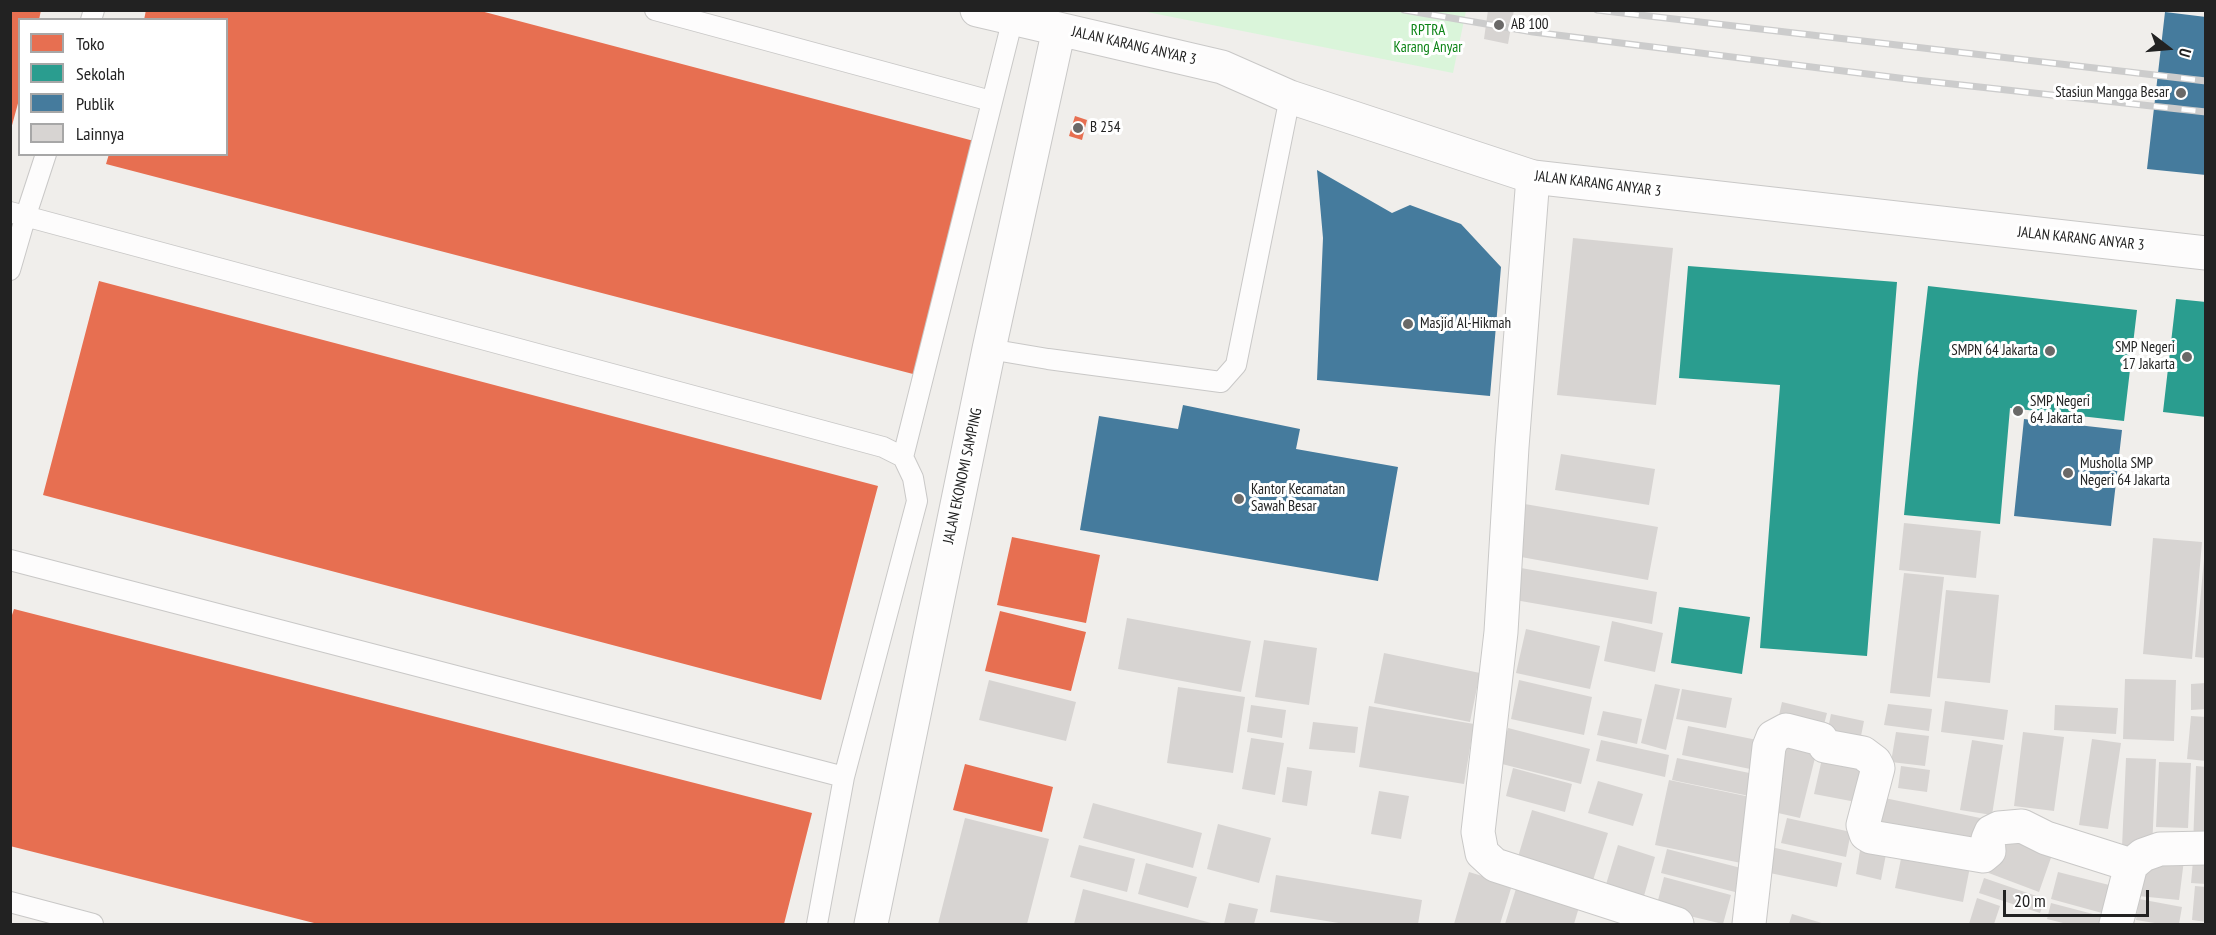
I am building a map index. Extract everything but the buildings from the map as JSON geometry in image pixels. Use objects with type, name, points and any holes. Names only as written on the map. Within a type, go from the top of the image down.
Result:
[{"type":"street","name":"JALAN KARANG ANYAR 3","points":[[977,10],[1222,67],[1290,97],[1533,177],[2205,253]]},
{"type":"street","name":"JALAN EKONOMI SAMPING","points":[[871,924],[989,349],[1059,29]]},
{"type":"street","points":[[1533,177],[1512,447],[1501,632],[1478,832],[1482,853],[1495,865],[1677,924]]},
{"type":"street","points":[[1749,924],[1769,747],[1773,737],[1786,730],[1821,739],[1825,746],[1863,753],[1875,762],[1878,768],[1863,825],[1866,834],[1871,837],[1983,856],[1989,851],[1988,838],[1991,832],[1999,828],[2022,826],[2046,838],[2131,865]]},
{"type":"street","points":[[2115,924],[2131,865],[2143,855],[2160,849],[2205,848]]},
{"type":"lane","points":[[655,10],[991,101]]},
{"type":"lane","points":[[903,457],[1013,18]]},
{"type":"lane","points":[[989,349],[1221,382],[1236,364],[1290,97]]},
{"type":"lane","points":[[10,270],[18,213],[45,156]]},
{"type":"lane","points":[[18,213],[883,447],[903,457],[914,478],[917,501],[844,777],[817,924]]},
{"type":"lane","points":[[10,560],[844,777]]},
{"type":"lane","points":[[10,902],[93,924]]},
{"type":"green space","name":"RPTRA Karang Anyar","points":[[1466,10],[1453,73],[1142,11]]},
{"type":"railway","points":[[1404,10],[1533,32],[1907,79],[2206,112]]},
{"type":"railway","points":[[1597,10],[2206,81]]},
{"type":"place","name":"AB 100","points":[[1499,25]]},
{"type":"place","name":"Stasiun Mangga Besar","points":[[2181,93]]},
{"type":"place","name":"B 254","points":[[1078,128]]},
{"type":"place","name":"Masjid Al-Hikmah","points":[[1408,324]]},
{"type":"place","name":"SMPN 64 Jakarta","points":[[2050,351]]},
{"type":"place","name":"SMP Negeri 17 Jakarta","points":[[2187,357]]},
{"type":"place","name":"SMP Negeri 64 Jakarta","points":[[2018,411]]},
{"type":"place","name":"Musholla SMP Negeri 64 Jakarta","points":[[2068,473]]},
{"type":"place","name":"Kantor Kecamatan Sawah Besar","points":[[1239,499]]}]
